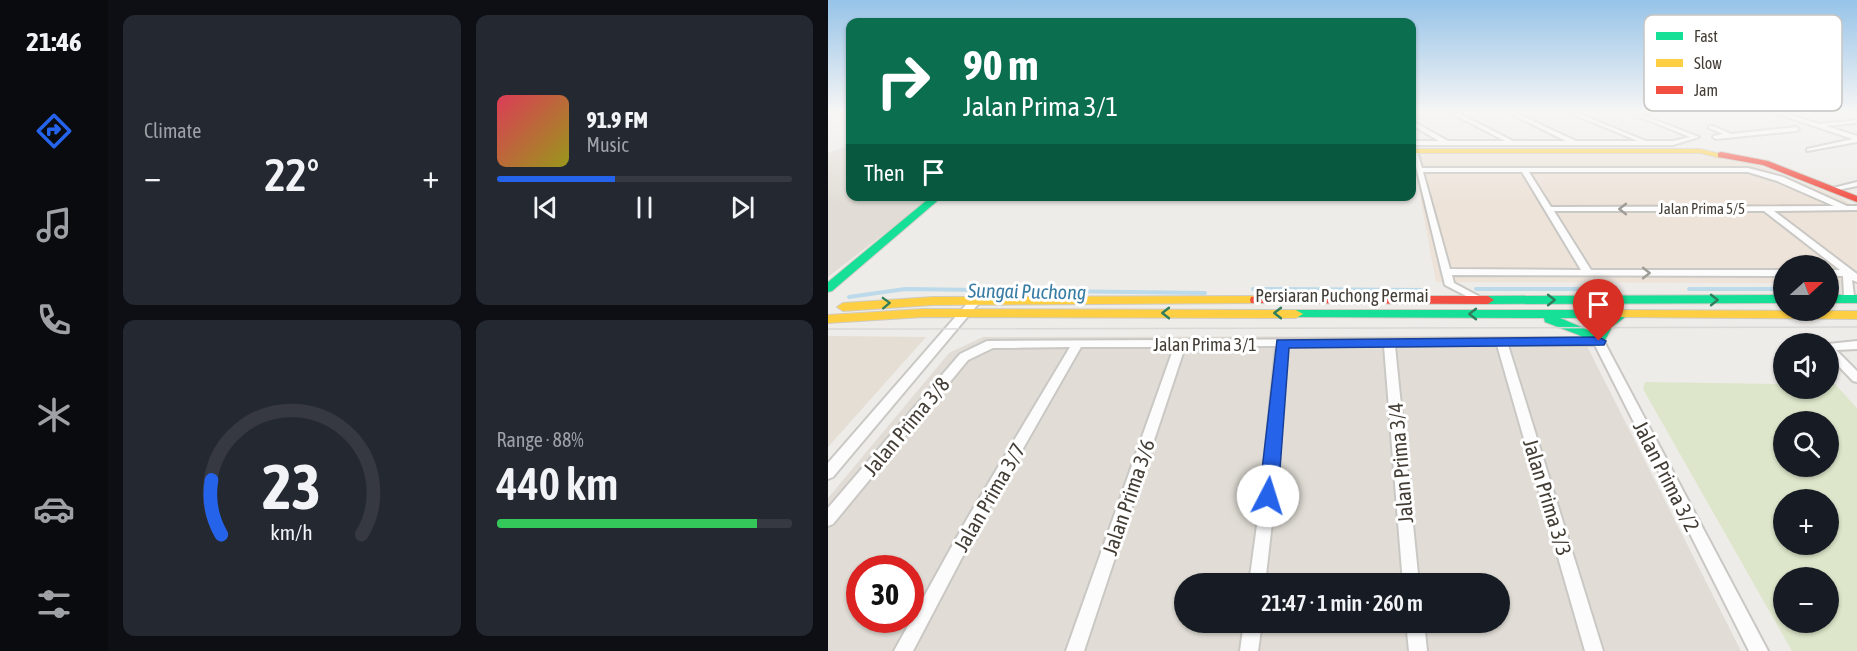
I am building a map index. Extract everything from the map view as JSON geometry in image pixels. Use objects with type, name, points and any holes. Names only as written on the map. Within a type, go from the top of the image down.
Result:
[{"type":"main road","points":[[1416,149],[1582,146],[1700,151],[1765,163],[1833,189],[1852,204]]},
{"type":"main road","points":[[828,288],[933,201]]},
{"type":"main road","name":"Persiaran Puchong Permai","points":[[828,319],[912,313],[1225,307],[1429,299],[1773,300]]},
{"type":"main road","points":[[828,301],[845,306]]},
{"type":"main road","name":"Persiaran Puchong Permai","points":[[828,309],[845,306],[975,301],[1532,314],[1857,315]]},
{"type":"main road","points":[[1532,314],[1568,324],[1599,341],[1606,325],[1622,314]]},
{"type":"street","points":[[1416,148],[1445,143]]},
{"type":"street","points":[[1523,143],[1582,146],[1641,143]]},
{"type":"street","points":[[1576,143],[1582,146]]},
{"type":"street","points":[[1809,150],[1838,143]]},
{"type":"street","points":[[1416,161],[1450,285],[1484,300]]},
{"type":"street","points":[[1419,170],[1748,170],[1852,204]]},
{"type":"street","points":[[1524,170],[1588,273]]},
{"type":"street","points":[[1833,189],[1853,184],[1857,189]]},
{"type":"street","name":"Jalan Prima 5/5","points":[[1548,209],[1766,208],[1852,204],[1857,208]]},
{"type":"street","points":[[1766,208],[1857,279]]},
{"type":"street","points":[[1446,272],[1773,273]]},
{"type":"street","points":[[1839,273],[1847,273]]},
{"type":"street","points":[[1843,299],[1849,296],[1847,273]]},
{"type":"street","points":[[1429,299],[1450,285]]},
{"type":"street","name":"Jalan Prima 3/2","points":[[1577,300],[1759,651]]},
{"type":"street","points":[[828,473],[975,301]]},
{"type":"street","name":"Jalan Prima 3/1","points":[[992,345],[1599,341]]},
{"type":"street","name":"Jalan Prima 3/3","points":[[1502,342],[1594,651]]},
{"type":"street","name":"Jalan Prima 3/4","points":[[1389,343],[1410,573]]},
{"type":"street","name":"Jalan Prima 3/7","points":[[903,651],[972,524],[1077,344]]},
{"type":"street","name":"Jalan Prima 3/6","points":[[1075,651],[1181,344]]},
{"type":"street","points":[[1258,573],[1282,344]]},
{"type":"street","name":"Jalan Prima 3/8","points":[[828,519],[964,357],[992,345]]},
{"type":"street","points":[[1839,346],[1857,345]]},
{"type":"street","points":[[1839,359],[1857,378]]},
{"type":"street","points":[[1249,651],[1251,633]]},
{"type":"street","points":[[1416,633],[1418,651]]},
{"type":"shaded area","points":[[846,146],[846,201],[927,201],[828,277],[828,153]]},
{"type":"shaded area","points":[[1416,153],[1703,153],[1760,166],[1841,198],[1857,208],[1857,283],[1839,283],[1839,255],[1773,255],[1773,283],[1436,282],[1416,174]]},
{"type":"shaded area","points":[[828,336],[926,337],[828,447]]},
{"type":"shaded area","points":[[1582,336],[1741,651],[828,651],[828,498],[949,353],[983,337]]},
{"type":"green space","points":[[1645,382],[1773,384],[1773,399],[1839,399],[1839,388],[1857,408],[1857,651],[1792,651],[1782,633],[1839,633],[1839,567],[1773,567],[1773,618],[1643,389]]},
{"type":"waterway","name":"Sungai Puchong","points":[[849,297],[905,289],[1205,293]]},
{"type":"waterway","name":"Sungai Puchong","points":[[1253,289],[1421,290]]},
{"type":"waterway","name":"Sungai Puchong","points":[[1476,289],[1598,289]]},
{"type":"waterway","name":"Sungai Puchong","points":[[1689,289],[1773,289]]},
{"type":"tram line","points":[[828,329],[1857,327]]},
{"type":"traffic: fast","points":[[828,288],[933,201]]},
{"type":"traffic: fast","points":[[1488,300],[1773,299]]},
{"type":"traffic: fast","points":[[1839,299],[1857,299]]},
{"type":"traffic: fast","points":[[1296,314],[1620,314]]},
{"type":"traffic: fast","points":[[1550,319],[1584,332],[1598,341],[1606,325],[1622,314]]},
{"type":"traffic: slow","points":[[1416,151],[1700,151],[1721,155]]},
{"type":"traffic: slow","points":[[843,307],[933,301],[1256,300]]},
{"type":"traffic: slow","points":[[828,319],[923,313],[1296,314]]},
{"type":"traffic: slow","points":[[1620,314],[1857,315]]},
{"type":"traffic: jam","points":[[1721,155],[1765,163],[1857,199]]},
{"type":"traffic: jam","points":[[1256,300],[1488,300]]},
{"type":"route","points":[[1268,496],[1282,344],[1599,341]]}]
